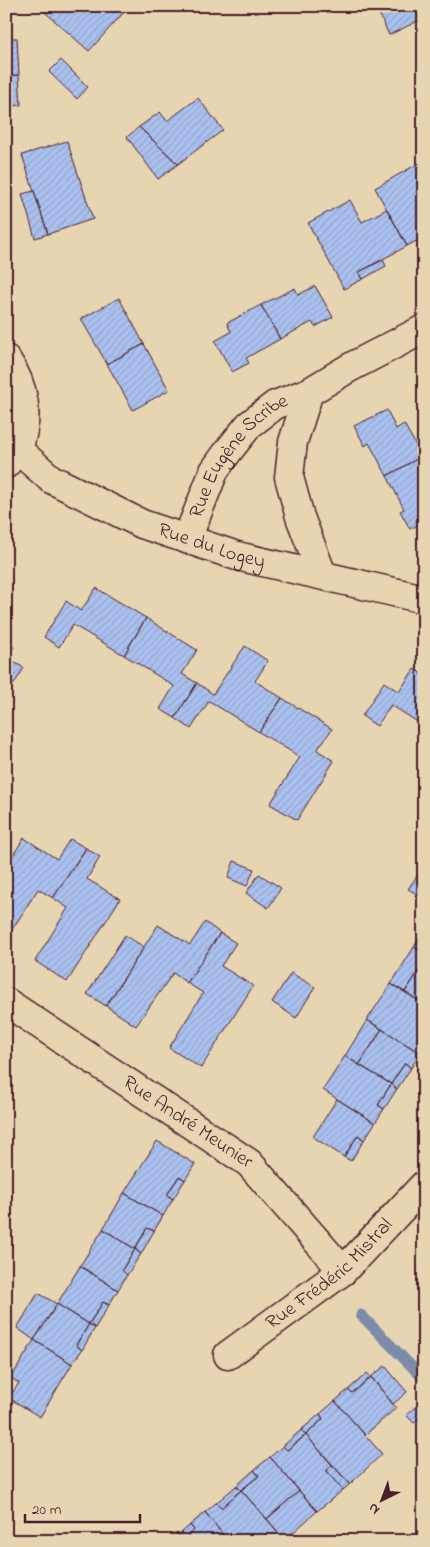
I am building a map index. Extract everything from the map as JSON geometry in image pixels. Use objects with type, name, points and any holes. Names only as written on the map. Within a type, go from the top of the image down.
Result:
[{"type":"street","name":"Rue Eugène Scribe","points":[[187,539],[214,471],[250,425],[275,405],[309,392],[349,368],[424,329]]},
{"type":"street","points":[[6,359],[17,374],[24,399],[24,425],[12,456]]},
{"type":"street","name":"Rue Eugène Scribe","points":[[309,392],[293,442],[289,477],[300,517],[322,574]]},
{"type":"street","name":"Rue du Logey","points":[[12,456],[51,479],[142,524],[237,556],[322,574],[424,599]]},
{"type":"street","name":"Rue André Meunier","points":[[6,1002],[250,1163],[342,1271]]},
{"type":"street","name":"Rue Frédéric Mistral","points":[[228,1355],[342,1271],[424,1185]]},
{"type":"building","points":[[38,6],[119,6],[125,11],[89,51]]},
{"type":"building","points":[[389,6],[413,6],[420,20],[389,35],[378,12]]},
{"type":"building","points":[[6,32],[10,76],[19,75],[21,105],[6,107]]},
{"type":"building","points":[[8,38],[17,38],[19,75],[10,76]]},
{"type":"building","points":[[61,60],[88,87],[77,99],[49,72]]},
{"type":"building","points":[[198,98],[223,130],[178,164],[139,127],[160,112],[167,121]]},
{"type":"building","points":[[139,127],[178,164],[158,179],[127,137]]},
{"type":"building","points":[[67,141],[93,219],[48,234],[22,155]]},
{"type":"building","points":[[419,163],[424,171],[424,237],[407,246],[375,188]]},
{"type":"building","points":[[34,191],[48,234],[35,238],[22,194]]},
{"type":"building","points":[[350,200],[362,222],[387,209],[407,246],[359,272],[363,279],[344,289],[308,223]]},
{"type":"building","points":[[383,260],[386,266],[363,279],[359,272]]},
{"type":"building","points":[[315,286],[333,317],[315,327],[312,322],[280,339],[261,305],[295,288],[298,295]]},
{"type":"building","points":[[119,298],[144,344],[107,364],[81,319]]},
{"type":"building","points":[[261,305],[280,339],[246,358],[249,363],[232,372],[215,341],[231,332],[227,323]]},
{"type":"building","points":[[144,344],[169,390],[133,410],[107,364]]},
{"type":"building","points":[[387,410],[396,429],[404,424],[422,456],[387,476],[369,443],[365,446],[354,426]]},
{"type":"building","points":[[422,456],[424,459],[424,522],[410,529],[400,511],[404,509],[387,476]]},
{"type":"building","points":[[96,588],[146,618],[124,655],[73,625],[59,647],[44,637],[66,601],[81,611]]},
{"type":"building","points":[[146,618],[197,650],[182,674],[197,683],[175,718],[160,709],[174,686],[124,655]]},
{"type":"building","points":[[6,642],[14,647],[6,659]]},
{"type":"building","points":[[245,646],[268,661],[255,681],[282,698],[259,732],[209,701],[191,729],[175,718],[197,683],[213,694]]},
{"type":"building","points":[[7,658],[24,668],[14,684],[6,679]]},
{"type":"building","points":[[414,669],[424,675],[424,726],[391,705],[377,726],[362,716],[384,682],[399,692]]},
{"type":"building","points":[[6,679],[14,684],[6,696]]},
{"type":"building","points":[[282,698],[332,729],[317,750],[334,761],[297,820],[270,804],[300,757],[259,732]]},
{"type":"building","points":[[24,838],[57,859],[70,839],[86,848],[53,898],[38,889],[6,939],[6,866]]},
{"type":"building","points":[[86,848],[100,857],[87,879],[120,899],[67,982],[35,961],[68,908],[53,898]]},
{"type":"building","points":[[234,861],[254,869],[247,886],[228,878]]},
{"type":"building","points":[[419,873],[424,876],[424,898],[408,889]]},
{"type":"building","points":[[259,874],[281,888],[268,908],[246,893]]},
{"type":"building","points":[[205,922],[220,933],[187,983],[173,973],[136,1026],[106,1006],[158,925],[190,945]]},
{"type":"building","points":[[424,931],[424,953],[414,947]]},
{"type":"building","points":[[220,933],[236,943],[221,966],[253,986],[201,1068],[169,1048],[203,993],[187,983]]},
{"type":"building","points":[[125,935],[144,947],[106,1006],[87,994]]},
{"type":"building","points":[[414,947],[424,953],[424,963],[405,992],[391,984]]},
{"type":"building","points":[[424,963],[424,1004],[405,992]]},
{"type":"building","points":[[291,973],[315,987],[296,1018],[272,1002]]},
{"type":"building","points":[[391,984],[424,1004],[424,1047],[420,1053],[367,1020]]},
{"type":"building","points":[[367,1020],[382,1029],[359,1065],[345,1056]]},
{"type":"building","points":[[382,1029],[420,1053],[411,1068],[405,1063],[391,1084],[359,1065]]},
{"type":"building","points":[[345,1056],[391,1084],[378,1105],[384,1109],[375,1123],[323,1090]]},
{"type":"building","points":[[405,1063],[411,1068],[397,1089],[391,1084]]},
{"type":"building","points":[[391,1084],[397,1089],[384,1109],[378,1105]]},
{"type":"building","points":[[337,1099],[375,1123],[364,1140],[358,1135],[344,1157],[313,1137]]},
{"type":"building","points":[[358,1135],[364,1140],[351,1161],[344,1157]]},
{"type":"building","points":[[157,1141],[195,1164],[185,1180],[179,1176],[167,1195],[173,1199],[163,1216],[124,1193]]},
{"type":"building","points":[[179,1176],[185,1180],[173,1199],[167,1195]]},
{"type":"building","points":[[124,1193],[163,1216],[154,1231],[147,1228],[135,1249],[103,1229]]},
{"type":"building","points":[[147,1228],[154,1231],[141,1254],[135,1249]]},
{"type":"building","points":[[103,1229],[135,1249],[122,1270],[127,1275],[118,1290],[80,1266]]},
{"type":"building","points":[[135,1249],[141,1254],[127,1275],[122,1270]]},
{"type":"building","points":[[80,1266],[118,1290],[109,1305],[103,1302],[89,1324],[57,1304]]},
{"type":"building","points":[[38,1293],[57,1304],[34,1340],[17,1328]]},
{"type":"building","points":[[103,1302],[109,1305],[95,1328],[89,1324]]},
{"type":"building","points":[[57,1304],[89,1324],[76,1345],[82,1350],[72,1364],[34,1340]]},
{"type":"building","points":[[89,1324],[95,1328],[82,1350],[76,1345]]},
{"type":"building","points":[[34,1340],[72,1364],[40,1417],[9,1398],[19,1383],[11,1378]]},
{"type":"building","points":[[385,1366],[407,1392],[393,1404],[371,1377]]},
{"type":"building","points":[[367,1373],[371,1377],[352,1393],[348,1390]]},
{"type":"building","points":[[371,1377],[396,1408],[365,1435],[335,1401],[348,1390],[352,1393]]},
{"type":"building","points":[[335,1401],[382,1454],[350,1484],[306,1435],[323,1419],[320,1414]]},
{"type":"building","points":[[420,1403],[424,1407],[424,1415],[414,1423],[406,1415]]},
{"type":"building","points":[[320,1414],[323,1419],[306,1435],[301,1430]]},
{"type":"building","points":[[301,1430],[306,1435],[287,1450],[283,1446]]},
{"type":"building","points":[[306,1435],[332,1465],[326,1471],[343,1490],[317,1511],[270,1457],[283,1446],[287,1450]]},
{"type":"building","points":[[270,1457],[299,1491],[267,1519],[241,1490],[259,1476],[254,1470]]},
{"type":"building","points":[[332,1465],[350,1484],[343,1490],[326,1471]]},
{"type":"building","points":[[254,1470],[259,1476],[241,1490],[236,1486]]},
{"type":"building","points":[[236,1486],[241,1490],[221,1508],[216,1503]]},
{"type":"building","points":[[241,1490],[285,1540],[228,1541],[205,1512],[216,1503],[221,1508]]},
{"type":"building","points":[[299,1491],[317,1511],[285,1540],[267,1519]]},
{"type":"building","points":[[205,1512],[228,1541],[182,1541],[194,1530],[190,1525]]},
{"type":"building","points":[[190,1525],[194,1530],[182,1541],[172,1541]]},
{"type":"waterway","points":[[361,1315],[424,1379]]}]
